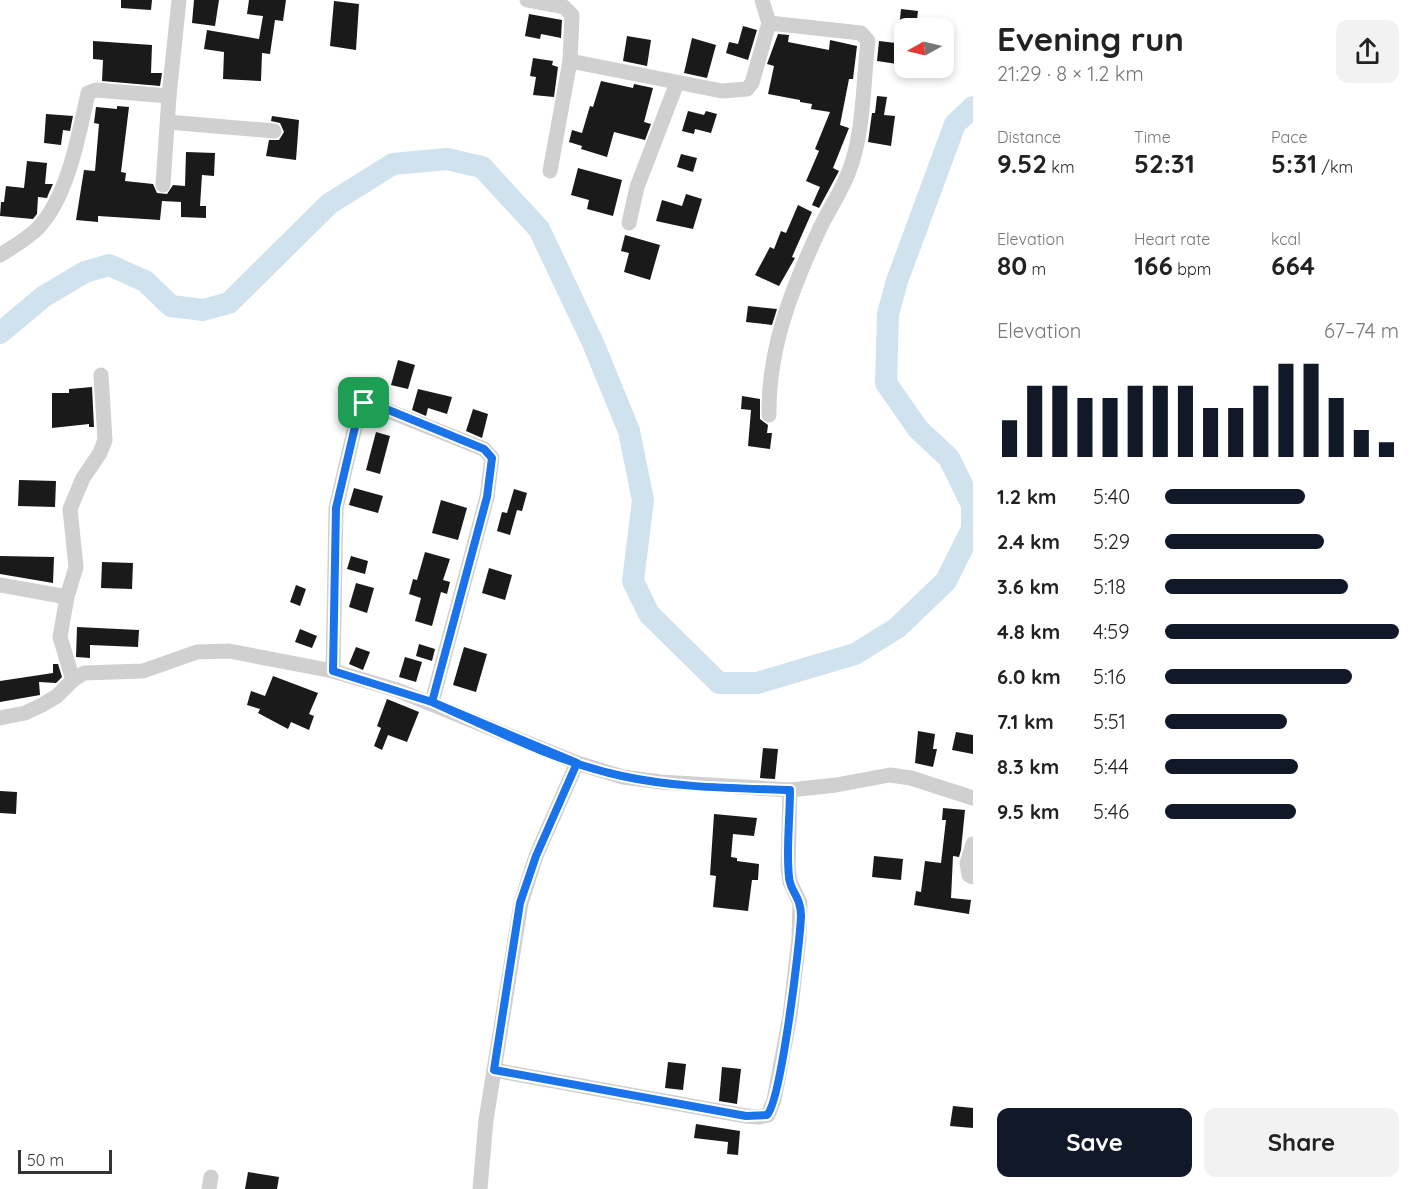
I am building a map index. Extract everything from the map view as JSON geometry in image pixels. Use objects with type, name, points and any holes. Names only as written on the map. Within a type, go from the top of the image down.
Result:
[{"type":"street","points":[[163,185],[179,0]]},
{"type":"street","points":[[527,0],[564,7],[572,15],[570,61],[549,171]]},
{"type":"street","points":[[570,61],[722,91],[747,89],[752,83],[770,22],[762,0]]},
{"type":"street","points":[[769,415],[771,362],[782,320],[820,227],[849,172],[856,151],[867,41],[861,33],[770,22]]},
{"type":"street","points":[[629,223],[637,187],[676,83]]},
{"type":"street","points":[[0,255],[27,237],[48,214],[72,163],[88,93],[96,90],[169,96]]},
{"type":"street","points":[[168,122],[274,131]]},
{"type":"street","points":[[73,680],[60,637],[67,597],[76,567],[70,509],[83,478],[100,453],[105,440],[101,375]]},
{"type":"street","points":[[333,671],[336,508],[359,410],[362,404],[368,402],[484,449],[492,458],[487,497],[432,702]]},
{"type":"street","points":[[0,585],[67,597]]},
{"type":"street","points":[[0,718],[25,713],[42,705],[57,696],[73,680],[84,673],[143,671],[185,655],[206,650],[230,651],[333,671],[432,702],[577,763],[643,780],[790,790],[836,785],[890,775],[911,778],[973,798]]},
{"type":"street","points":[[480,1189],[486,1120],[520,903],[536,856],[577,763]]},
{"type":"street","points":[[494,1070],[746,1116],[768,1115],[774,1100],[790,1016],[799,938],[800,903],[790,882],[789,873],[790,790]]},
{"type":"street","points":[[973,844],[967,870],[973,877]]},
{"type":"building","points":[[121,0],[152,0],[151,10],[121,8]]},
{"type":"building","points":[[194,0],[219,0],[215,26],[192,23]]},
{"type":"building","points":[[249,0],[286,0],[283,21],[275,20],[270,54],[262,53],[261,81],[223,79],[224,52],[204,49],[207,30],[259,39],[263,16],[247,14]]},
{"type":"building","points":[[334,1],[359,4],[356,50],[330,46]]},
{"type":"building","points":[[901,9],[918,11],[917,18],[900,18]]},
{"type":"building","points":[[529,14],[562,20],[561,38],[541,34],[540,39],[525,36]]},
{"type":"building","points":[[743,26],[757,30],[748,60],[726,53],[729,42],[738,44]]},
{"type":"building","points":[[778,34],[789,35],[788,42],[829,50],[830,40],[857,46],[853,79],[849,79],[840,125],[849,128],[833,168],[839,171],[819,208],[812,205],[820,187],[806,181],[819,151],[815,149],[830,112],[811,109],[812,104],[800,102],[800,100],[768,94],[774,66],[767,64]]},
{"type":"building","points":[[627,36],[651,40],[647,66],[623,61]]},
{"type":"building","points":[[692,38],[716,45],[707,78],[684,73]]},
{"type":"building","points":[[93,41],[152,45],[151,73],[162,73],[160,86],[102,81],[103,60],[93,59]]},
{"type":"building","points":[[879,41],[894,43],[894,64],[877,61]]},
{"type":"building","points":[[533,58],[553,61],[552,65],[558,67],[554,97],[533,95],[536,77],[530,76]]},
{"type":"building","points":[[601,81],[633,88],[634,84],[653,88],[644,122],[651,124],[645,140],[614,132],[607,157],[581,149],[582,146],[569,142],[572,130],[582,133]]},
{"type":"building","points":[[877,96],[887,97],[884,115],[895,116],[891,146],[868,142]]},
{"type":"building","points":[[117,106],[129,107],[121,172],[126,173],[125,181],[153,184],[157,193],[167,194],[173,185],[185,186],[186,152],[215,153],[214,176],[202,175],[200,206],[206,206],[206,218],[181,217],[181,202],[162,201],[160,220],[98,216],[98,222],[76,220],[84,170],[95,171],[99,124],[94,123],[96,107],[117,109]]},
{"type":"building","points":[[688,111],[704,115],[706,111],[717,114],[711,133],[695,129],[694,134],[682,131]]},
{"type":"building","points":[[46,114],[73,116],[70,131],[63,130],[61,145],[44,143]]},
{"type":"building","points":[[272,116],[299,120],[296,160],[266,156],[269,140],[279,140],[284,132],[280,123],[271,121]]},
{"type":"building","points":[[681,154],[697,158],[693,172],[677,167]]},
{"type":"building","points":[[27,161],[47,163],[45,184],[53,184],[47,198],[38,197],[37,214],[33,219],[0,216],[6,186],[24,188]]},
{"type":"building","points":[[578,168],[622,180],[613,216],[587,209],[589,200],[571,195]]},
{"type":"building","points":[[686,194],[702,199],[693,229],[656,221],[662,200],[682,206]]},
{"type":"building","points":[[798,205],[812,212],[792,257],[795,258],[779,286],[755,275],[770,247],[774,249],[781,231],[786,233]]},
{"type":"building","points":[[625,235],[660,245],[650,280],[624,272],[629,253],[621,251]]},
{"type":"building","points":[[748,306],[777,309],[772,325],[746,322]]},
{"type":"building","points":[[398,360],[415,365],[408,389],[391,385]]},
{"type":"building","points":[[92,387],[94,427],[89,427],[89,424],[52,428],[52,393],[69,393],[69,389]]},
{"type":"building","points":[[418,389],[452,397],[447,414],[428,408],[426,416],[412,410]]},
{"type":"building","points":[[742,396],[760,399],[760,419],[768,425],[767,433],[772,433],[770,449],[748,446],[751,410],[741,409]]},
{"type":"building","points":[[473,409],[488,414],[482,438],[466,431]]},
{"type":"building","points":[[376,432],[390,436],[380,474],[366,470]]},
{"type":"building","points":[[19,480],[56,481],[55,507],[18,506]]},
{"type":"building","points":[[354,488],[383,496],[378,513],[349,505]]},
{"type":"building","points":[[514,489],[527,493],[522,511],[517,510],[510,535],[497,531],[502,512],[507,513]]},
{"type":"building","points":[[441,500],[467,508],[458,540],[432,533]]},
{"type":"building","points":[[425,552],[450,559],[443,580],[450,582],[447,594],[441,592],[432,626],[415,621],[421,598],[409,594],[413,579],[417,580]]},
{"type":"building","points":[[0,556],[54,557],[53,583],[0,574]]},
{"type":"building","points":[[351,556],[368,561],[365,574],[347,569]]},
{"type":"building","points":[[102,562],[133,563],[132,589],[101,588]]},
{"type":"building","points":[[489,568],[512,575],[505,600],[482,593]]},
{"type":"building","points":[[356,583],[374,588],[367,613],[349,607]]},
{"type":"building","points":[[296,585],[306,589],[300,606],[290,602]]},
{"type":"building","points":[[77,627],[139,630],[138,647],[90,645],[90,658],[76,657]]},
{"type":"building","points":[[300,629],[317,636],[312,648],[295,642]]},
{"type":"building","points":[[419,644],[435,649],[432,661],[416,656]]},
{"type":"building","points":[[356,647],[370,652],[363,670],[349,664]]},
{"type":"building","points":[[464,647],[487,654],[476,692],[453,685]]},
{"type":"building","points":[[405,657],[422,662],[416,682],[399,677]]},
{"type":"building","points":[[53,664],[58,664],[62,677],[56,683],[39,682],[40,695],[0,702],[0,681],[53,673]]},
{"type":"building","points":[[273,676],[318,693],[309,714],[314,716],[309,730],[291,722],[288,729],[258,713],[260,709],[247,705],[251,691],[265,696]]},
{"type":"building","points":[[387,699],[419,712],[407,742],[388,735],[382,750],[374,746],[381,728],[377,726]]},
{"type":"building","points":[[918,731],[935,734],[933,749],[937,749],[933,767],[915,763]]},
{"type":"building","points":[[956,732],[973,735],[973,754],[952,750]]},
{"type":"building","points":[[763,748],[778,749],[775,779],[760,778]]},
{"type":"building","points":[[0,791],[17,792],[16,814],[0,813]]},
{"type":"building","points":[[943,808],[965,810],[961,850],[959,857],[953,856],[951,898],[971,900],[969,914],[914,905],[916,891],[921,892],[925,861],[941,863],[946,820],[942,820]]},
{"type":"building","points":[[714,814],[757,818],[754,836],[733,834],[731,857],[737,858],[737,861],[759,864],[758,880],[752,880],[748,911],[713,907],[716,876],[710,875]]},
{"type":"building","points":[[874,856],[903,859],[901,880],[872,877]]},
{"type":"building","points":[[668,1062],[686,1064],[683,1090],[665,1088]]},
{"type":"building","points":[[722,1067],[741,1069],[737,1104],[719,1101]]},
{"type":"building","points":[[953,1106],[973,1108],[973,1128],[950,1126]]},
{"type":"building","points":[[696,1124],[740,1131],[738,1155],[727,1154],[728,1142],[694,1138]]},
{"type":"building","points":[[248,1172],[279,1177],[277,1189],[245,1189]]},
{"type":"waterway","points":[[0,333],[43,297],[85,272],[109,265],[145,281],[171,306],[203,310],[229,303],[329,204],[393,164],[447,159],[482,167],[539,229],[593,343],[629,431],[643,500],[633,581],[649,614],[719,683],[757,683],[855,654],[897,628],[946,581],[972,529],[972,505],[949,458],[918,429],[886,383],[888,314],[897,281],[955,124],[973,107]]},
{"type":"route","points":[[364,403],[359,410],[336,508],[333,671],[432,702],[577,763],[536,856],[520,903],[494,1070],[746,1116],[763,1117],[767,1115],[772,1109],[790,1016],[801,916],[800,903],[791,886],[788,867],[790,790],[661,782],[623,777],[577,763],[530,745],[432,702],[466,582],[490,485],[492,458],[489,451],[369,402],[364,403]]}]
